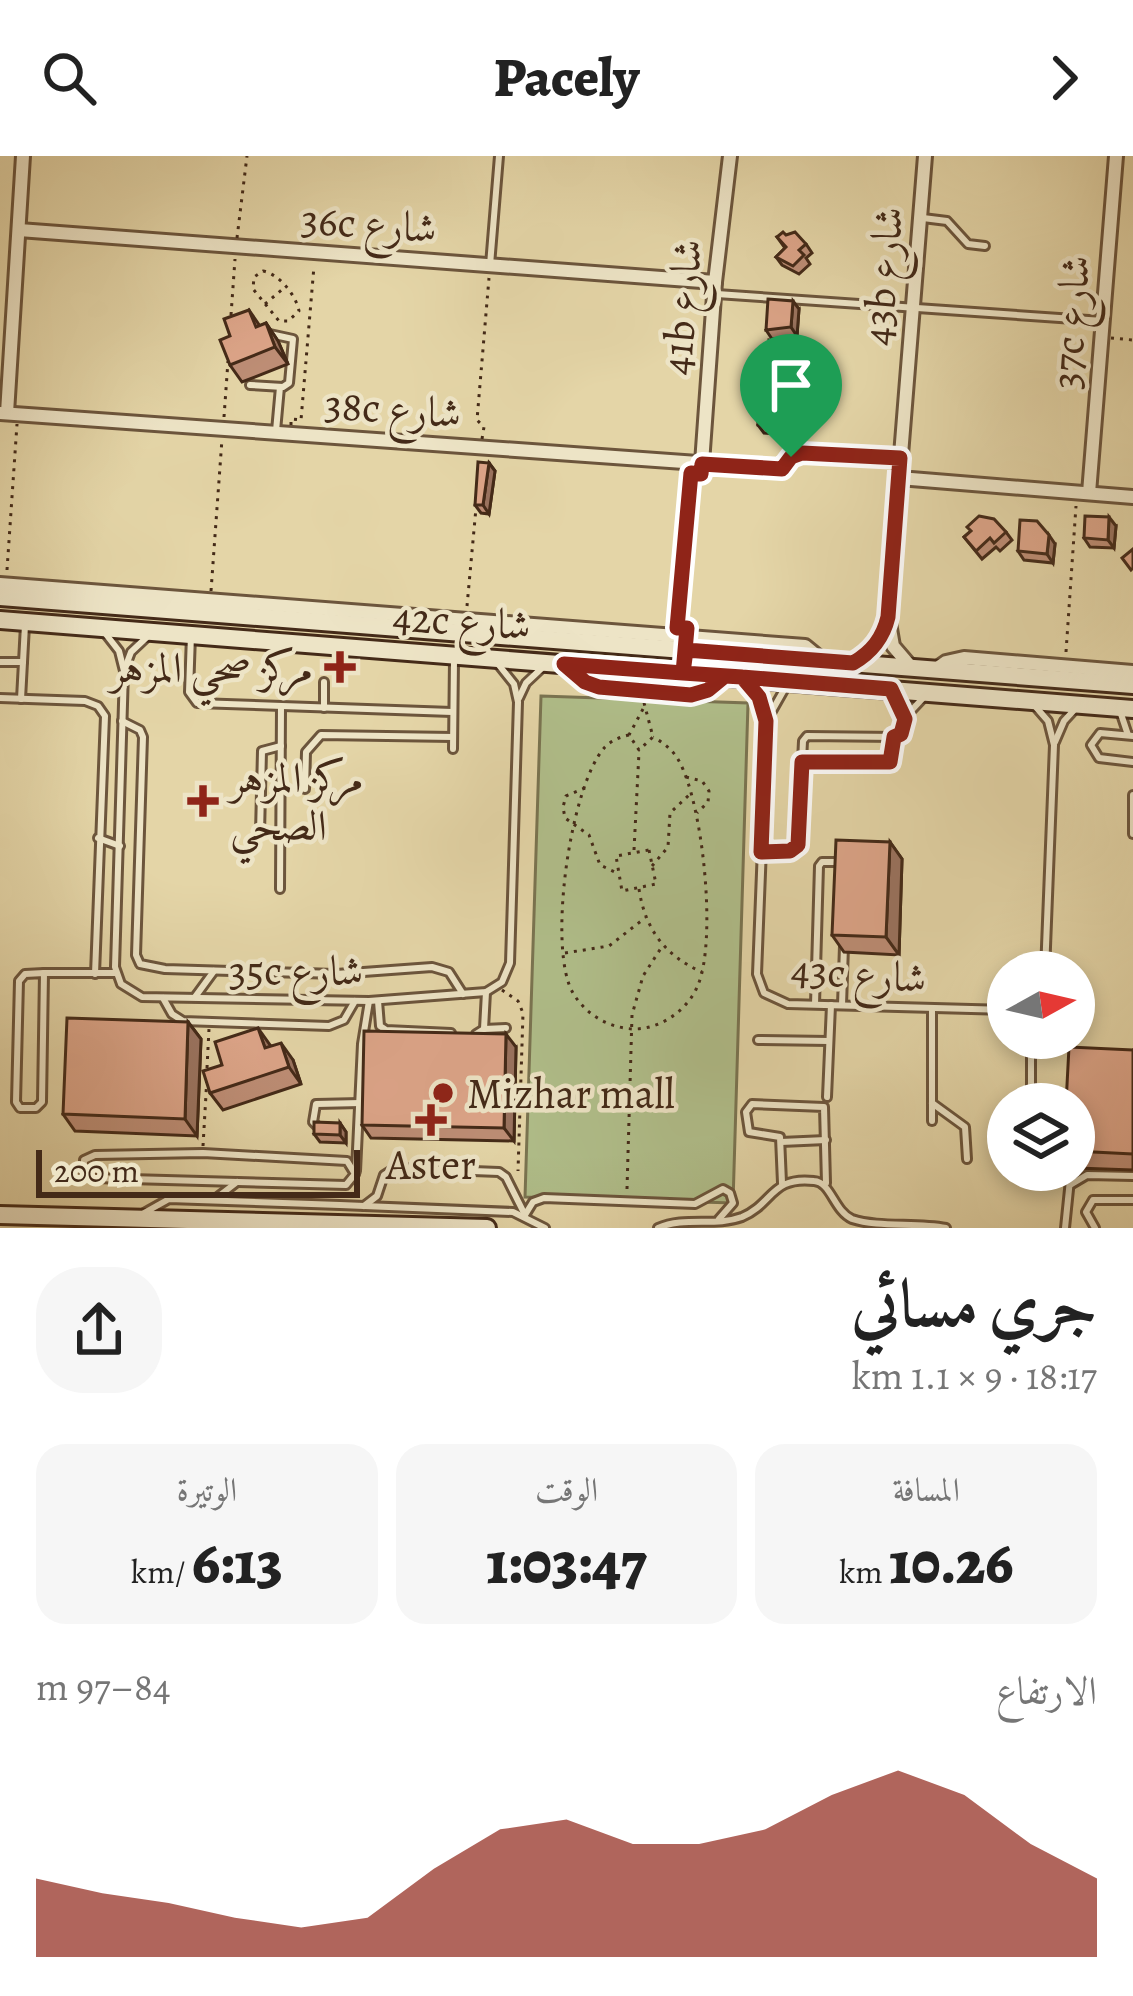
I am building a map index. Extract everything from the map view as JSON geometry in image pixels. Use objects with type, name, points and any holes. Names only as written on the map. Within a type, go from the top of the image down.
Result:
[{"type":"street","points":[[8,413],[23,156]]},
{"type":"street","name":"41b شارع","points":[[702,464],[714,288],[730,156]]},
{"type":"street","name":"43b شارع","points":[[911,667],[892,646],[888,617],[925,156]]},
{"type":"street","name":"37c شارع","points":[[1083,493],[1102,337],[1116,156]]},
{"type":"street","name":"36c شارع","points":[[19,230],[714,288]]},
{"type":"street","name":"38c شارع","points":[[8,413],[782,469]]},
{"type":"street","points":[[899,478],[1133,497]]},
{"type":"street","points":[[2,588],[805,646],[818,652],[822,661]]},
{"type":"street","name":"42c شارع","points":[[2,588],[1133,685]]},
{"type":"street","points":[[853,663],[876,644],[888,617]]},
{"type":"street","name":"42c شارع","points":[[0,620],[791,681],[897,698],[933,692],[1126,708]]},
{"type":"street","points":[[936,669],[958,658],[1133,672]]},
{"type":"street","points":[[0,1215],[487,1228]]},
{"type":"lane","points":[[490,266],[499,156]]},
{"type":"lane","points":[[920,218],[947,221],[968,244],[985,246]]},
{"type":"lane","points":[[714,288],[1103,321]]},
{"type":"lane","points":[[250,385],[289,383],[293,339],[270,334]]},
{"type":"lane","points":[[280,387],[283,433]]},
{"type":"lane","points":[[21,699],[25,622]]},
{"type":"lane","points":[[44,974],[41,1104],[20,1108],[16,1102],[19,981],[25,974],[116,973],[124,671],[119,651],[97,628]]},
{"type":"lane","points":[[124,671],[131,652],[154,633]]},
{"type":"lane","points":[[191,635],[189,696],[197,703],[452,712]]},
{"type":"lane","points":[[453,749],[454,656]]},
{"type":"lane","points":[[488,658],[510,676],[518,702],[510,963],[497,987]]},
{"type":"lane","points":[[0,662],[23,662]]},
{"type":"lane","points":[[518,702],[526,682],[557,664]]},
{"type":"lane","points":[[734,677],[759,697],[766,721]]},
{"type":"lane","name":"43c شارع","points":[[791,681],[766,721],[758,981],[764,993],[775,1000],[815,1004],[987,1009]]},
{"type":"lane","points":[[324,682],[324,708]]},
{"type":"lane","points":[[761,852],[790,851],[798,845],[803,741],[810,734],[894,737],[901,734],[905,719],[920,700],[933,692]]},
{"type":"lane","points":[[0,698],[94,703],[105,716],[95,974]]},
{"type":"lane","points":[[897,698],[905,719]]},
{"type":"lane","points":[[1024,699],[1043,714],[1054,745]]},
{"type":"lane","points":[[1046,951],[1054,745],[1064,722],[1082,703]]},
{"type":"lane","points":[[280,889],[281,706]]},
{"type":"lane","points":[[1126,708],[1130,735],[1100,733],[1092,740],[1092,751],[1099,758],[1133,762]]},
{"type":"lane","points":[[122,721],[142,736],[136,955],[143,966],[336,974],[432,967],[449,972],[463,994]]},
{"type":"lane","points":[[305,789],[306,752],[321,735],[452,737]]},
{"type":"lane","points":[[802,762],[888,764],[894,737]]},
{"type":"lane","points":[[260,833],[262,751],[280,746]]},
{"type":"lane","points":[[1133,799],[1133,834]]},
{"type":"lane","points":[[98,838],[120,846]]},
{"type":"lane","points":[[815,1004],[819,866],[841,862],[846,867]]},
{"type":"lane","points":[[116,938],[137,928]]},
{"type":"lane","points":[[842,1005],[844,931]]},
{"type":"lane","points":[[194,999],[214,970]]},
{"type":"lane","name":"35c شارع","points":[[116,973],[130,992],[163,998],[373,1001],[486,992],[497,987]]},
{"type":"lane","points":[[484,1028],[486,992]]},
{"type":"lane","points":[[163,998],[179,1019],[335,1026],[355,1001]]},
{"type":"lane","points":[[373,1001],[380,1026],[386,1030],[453,1033]]},
{"type":"lane","points":[[355,1174],[352,1164],[341,1160],[203,1153],[95,1155],[82,1166],[94,1178],[346,1185],[355,1174],[362,1045],[373,1001]]},
{"type":"lane","points":[[827,1097],[831,1005]]},
{"type":"lane","points":[[932,1008],[932,1121]]},
{"type":"lane","points":[[476,1034],[484,1028],[506,1028]]},
{"type":"lane","points":[[758,1040],[829,1041]]},
{"type":"lane","points":[[360,1128],[316,1128],[313,1108],[318,1103],[361,1102]]},
{"type":"lane","points":[[932,1103],[965,1126],[967,1159]]},
{"type":"lane","points":[[782,1183],[781,1142],[776,1133],[749,1132],[749,1106],[819,1104],[825,1109],[826,1187]]},
{"type":"lane","points":[[781,1142],[826,1140]]},
{"type":"lane","points":[[364,1206],[377,1196],[391,1169],[499,1172],[525,1215]]},
{"type":"lane","points":[[1095,1175],[1133,1176]]},
{"type":"lane","points":[[213,1201],[240,1180]]},
{"type":"lane","points":[[658,1228],[748,1214],[782,1183],[816,1180],[826,1187],[839,1210],[858,1221],[946,1228]]},
{"type":"lane","points":[[327,1186],[340,1204]]},
{"type":"lane","points":[[525,1215],[533,1202],[544,1198],[695,1204],[723,1189],[730,1193],[733,1204],[719,1220]]},
{"type":"lane","points":[[1065,1228],[1069,1191]]},
{"type":"lane","points":[[138,1218],[164,1200],[340,1204],[525,1215],[545,1228]]},
{"type":"lane","points":[[1095,1228],[1086,1212],[1093,1200],[1133,1200]]},
{"type":"path","points":[[231,315],[247,156]]},
{"type":"path","points":[[283,433],[291,419],[302,420],[315,252]]},
{"type":"path","points":[[263,271],[273,272],[299,311],[288,321],[279,321],[265,304],[253,289],[254,277],[263,271]]},
{"type":"path","points":[[265,304],[285,287]]},
{"type":"path","points":[[298,307],[310,307]]},
{"type":"path","points":[[1102,337],[1133,340]]},
{"type":"path","points":[[211,600],[228,360]]},
{"type":"path","points":[[2,588],[8,413]]},
{"type":"path","points":[[782,469],[791,457],[802,453],[900,458]]},
{"type":"path","points":[[686,637],[687,628],[677,628],[691,473],[701,474],[702,464]]},
{"type":"path","points":[[1065,667],[1083,493]]},
{"type":"path","points":[[643,709],[653,737],[673,751],[695,813],[706,893],[703,972],[694,995],[656,1025],[632,1029],[614,1026],[583,1006],[565,974],[563,953],[564,888],[573,826],[603,749],[629,734],[643,709]]},
{"type":"path","points":[[629,734],[639,750],[634,853]]},
{"type":"path","points":[[639,750],[653,737]]},
{"type":"path","points":[[685,778],[702,781],[709,790],[708,802],[695,813]]},
{"type":"path","points":[[586,788],[570,792],[563,813],[573,826],[590,835],[600,865],[619,874]]},
{"type":"path","points":[[652,866],[668,847],[670,813],[690,794]]},
{"type":"path","points":[[649,850],[656,884],[622,890],[616,856],[634,853],[649,850]]},
{"type":"path","points":[[638,887],[645,917],[663,945],[703,972]]},
{"type":"path","points":[[563,953],[609,946],[645,917]]},
{"type":"path","points":[[627,1189],[632,1029],[638,989],[663,945]]},
{"type":"path","points":[[497,987],[514,997],[523,1013],[518,1171]]},
{"type":"path","points":[[203,1153],[210,1022]]},
{"type":"green space","points":[[541,696],[748,703],[733,1203],[525,1197]]},
{"type":"building","points":[[795,232],[806,244],[799,250],[804,255],[793,266],[776,257],[786,247],[777,237]]},
{"type":"building","points":[[768,299],[793,301],[791,327],[766,330]]},
{"type":"building","points":[[249,310],[256,327],[266,323],[275,347],[230,365],[220,340],[230,336],[224,319]]},
{"type":"building","points":[[769,340],[792,342],[790,369],[768,367]]},
{"type":"building","points":[[756,391],[784,392],[782,426],[758,425]]},
{"type":"building","points":[[478,462],[489,463],[483,505],[475,505]]},
{"type":"building","points":[[979,516],[994,519],[1006,532],[976,551],[964,537]]},
{"type":"building","points":[[1085,516],[1109,517],[1108,540],[1084,538]]},
{"type":"building","points":[[1020,520],[1037,521],[1049,535],[1047,554],[1018,551]]},
{"type":"building","points":[[1133,549],[1133,568],[1131,570],[1122,558]]},
{"type":"building","points":[[836,840],[890,842],[886,937],[832,935]]},
{"type":"building","points":[[67,1018],[188,1022],[185,1119],[63,1114]]},
{"type":"building","points":[[258,1028],[265,1048],[281,1043],[289,1067],[210,1093],[203,1071],[222,1065],[215,1042]]},
{"type":"building","name":"Mizhar mall","points":[[364,1031],[506,1034],[504,1128],[362,1125]]},
{"type":"building","points":[[1095,1048],[1133,1050],[1133,1154],[1095,1152],[1095,1083],[1067,1083],[1068,1059],[1095,1059]]},
{"type":"building","points":[[314,1122],[340,1123],[340,1135],[314,1134]]},
{"type":"place","name":"مركز صحي المزهر","points":[[340,667]]},
{"type":"place","name":"مركز المزهر الصحي","points":[[203,801]]},
{"type":"place","name":"Mizhar mall","points":[[443,1093]]},
{"type":"place","name":"Aster","points":[[431,1120]]},
{"type":"route","points":[[791,457],[782,469],[702,464],[701,474],[691,473],[677,628],[687,628],[683,673],[564,664],[599,687],[691,695],[708,690],[725,676],[742,677],[891,689],[905,719],[901,734],[894,737],[892,760],[885,764],[802,762],[798,845],[790,851],[761,852],[763,705],[742,677],[683,673],[686,650],[853,663],[870,652],[888,617],[900,458],[802,453],[791,457]]}]
